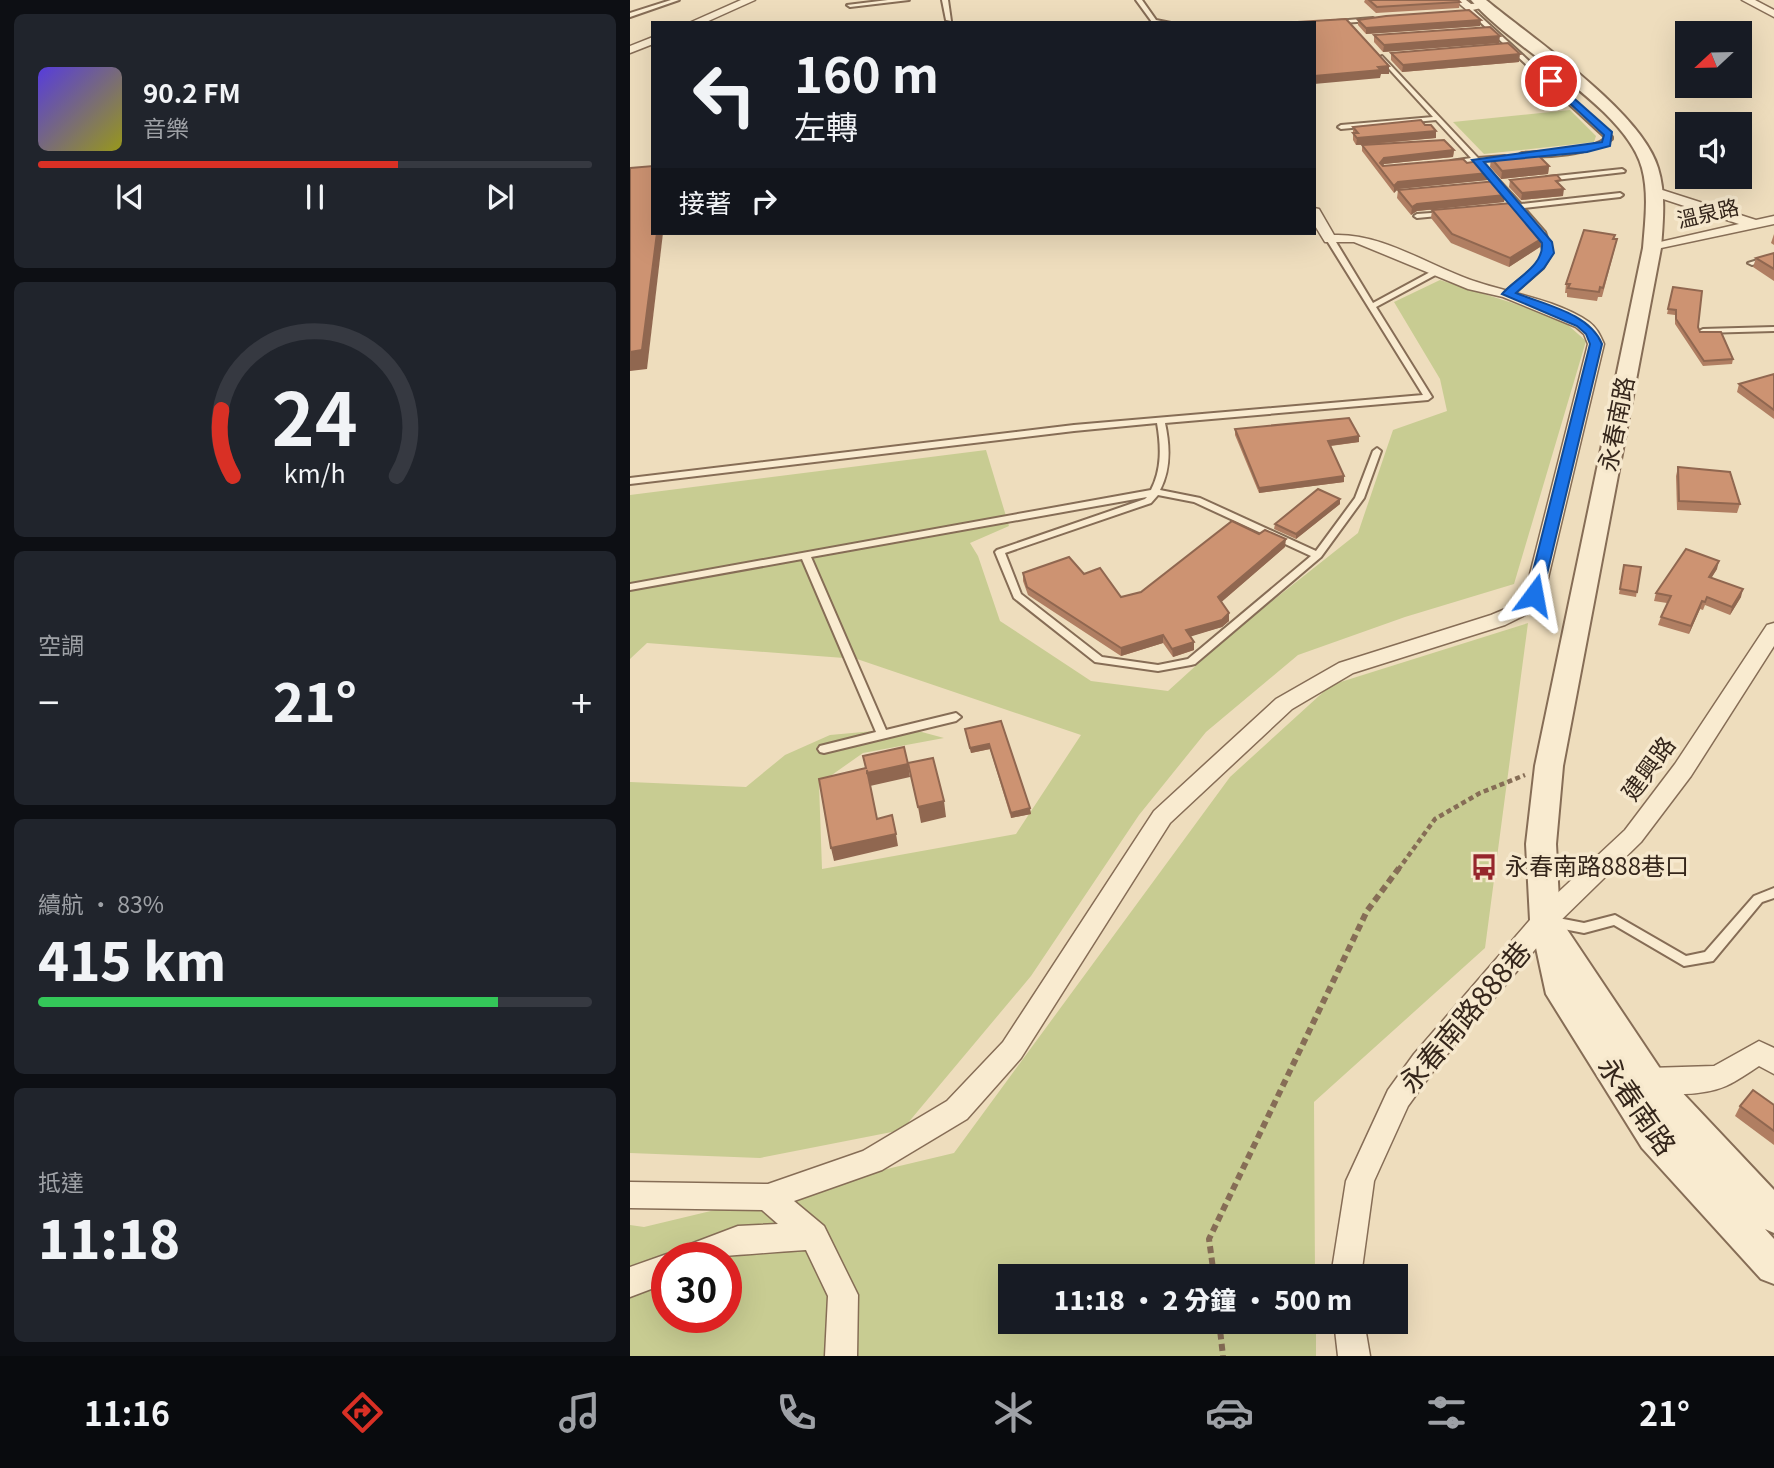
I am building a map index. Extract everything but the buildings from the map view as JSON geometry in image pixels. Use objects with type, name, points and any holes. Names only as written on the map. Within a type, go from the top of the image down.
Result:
[{"type":"street","points":[[699,21],[750,0]]},
{"type":"street","points":[[1747,0],[1774,14]]},
{"type":"street","name":"永春南路","points":[[1471,6],[1625,126],[1647,156],[1656,192],[1652,248],[1549,766],[1541,844],[1545,920],[1562,994],[1654,1137],[1774,1266]]},
{"type":"street","points":[[630,50],[651,41]]},
{"type":"street","points":[[1656,192],[1756,225]]},
{"type":"street","points":[[630,1195],[768,1197],[872,1161],[957,1110],[1012,1050],[1162,817],[1284,704],[1346,668],[1498,620],[1522,608],[1534,595],[1596,344],[1591,332],[1581,324],[1508,294],[1473,286],[1356,239],[1329,239],[1316,216]]},
{"type":"street","name":"溫泉路","points":[[1652,248],[1774,220]]},
{"type":"street","name":"建興路","points":[[1545,920],[1633,836],[1683,770],[1774,630]]},
{"type":"street","name":"永春南路","points":[[1545,920],[1649,1080],[1774,1216]]},
{"type":"street","name":"永春南路888巷","points":[[1348,1264],[1360,1181],[1398,1098],[1424,1062],[1545,920]]},
{"type":"street","points":[[1649,1080],[1682,1081],[1719,1077],[1759,1052],[1774,1062]]},
{"type":"street","points":[[768,1197],[814,1236],[843,1295],[841,1356]]},
{"type":"street","points":[[733,1242],[814,1236]]},
{"type":"street","points":[[630,1282],[651,1274]]},
{"type":"street","points":[[1351,1334],[1354,1356]]},
{"type":"lane","points":[[630,15],[676,0]]},
{"type":"lane","points":[[850,5],[906,0]]},
{"type":"lane","points":[[945,0],[949,20]]},
{"type":"lane","points":[[1139,0],[1153,21]]},
{"type":"lane","points":[[1437,164],[1587,149],[1606,144],[1609,138],[1471,6]]},
{"type":"lane","points":[[1316,23],[1384,18]]},
{"type":"lane","points":[[1346,20],[1355,30]]},
{"type":"lane","points":[[1480,30],[1493,29]]},
{"type":"lane","points":[[1499,47],[1513,46]]},
{"type":"lane","points":[[1372,48],[1541,232],[1548,253],[1540,266],[1508,294]]},
{"type":"lane","points":[[1380,57],[1393,55]]},
{"type":"lane","points":[[1340,127],[1438,118]]},
{"type":"lane","points":[[1441,142],[1455,141]]},
{"type":"lane","points":[[1539,180],[1622,172]]},
{"type":"lane","points":[[1486,186],[1512,183]]},
{"type":"lane","points":[[1506,207],[1620,195]]},
{"type":"lane","points":[[1417,216],[1455,212]]},
{"type":"lane","points":[[630,481],[1074,428],[1428,397],[1329,239]]},
{"type":"lane","points":[[1752,262],[1774,257]]},
{"type":"lane","points":[[1373,306],[1437,272]]},
{"type":"lane","points":[[1703,331],[1774,329]]},
{"type":"lane","points":[[1161,422],[1167,449],[1157,492],[1148,501],[1000,552],[1017,596],[1100,660],[1158,668],[1191,662],[1318,555],[1359,498],[1377,451]]},
{"type":"lane","points":[[630,587],[1157,492],[1197,500],[1318,555]]},
{"type":"lane","points":[[806,556],[882,733]]},
{"type":"lane","points":[[824,749],[956,717]]},
{"type":"lane","points":[[1545,920],[1584,928],[1615,920],[1684,961],[1709,957],[1758,899],[1774,893]]},
{"type":"path","points":[[1212,1264],[1209,1239],[1367,911],[1435,819],[1479,793],[1549,766]]},
{"type":"path","points":[[1220,1334],[1223,1356]]},
{"type":"green space","points":[[1570,110],[1596,136],[1594,142],[1484,154],[1453,122]]},
{"type":"green space","points":[[1440,280],[1560,318],[1586,341],[1514,584],[1405,617],[1298,655],[1206,732],[1139,815],[1031,976],[902,1130],[760,1158],[630,1153],[630,782],[746,787],[785,755],[830,735],[907,728],[944,738],[863,753],[819,784],[822,869],[1016,834],[1081,735],[857,659],[647,643],[630,659],[630,495],[986,450],[1009,526],[970,543],[978,556],[1000,621],[1091,681],[1168,691],[1233,632],[1358,533],[1393,430],[1447,411],[1440,379],[1394,302]]},
{"type":"green space","points":[[1528,623],[1485,948],[1314,1102],[1315,1264],[998,1264],[998,1334],[1316,1334],[1316,1356],[630,1356],[630,1225],[644,1227],[954,1153],[1230,777],[1331,685]]},
{"type":"place","name":"永春南路888巷口","points":[[1484,867]]},
{"type":"route","points":[[1534,595],[1596,344],[1591,332],[1581,324],[1508,294],[1540,266],[1548,253],[1547,242],[1477,160],[1587,149],[1606,144],[1609,134],[1551,81]]}]
